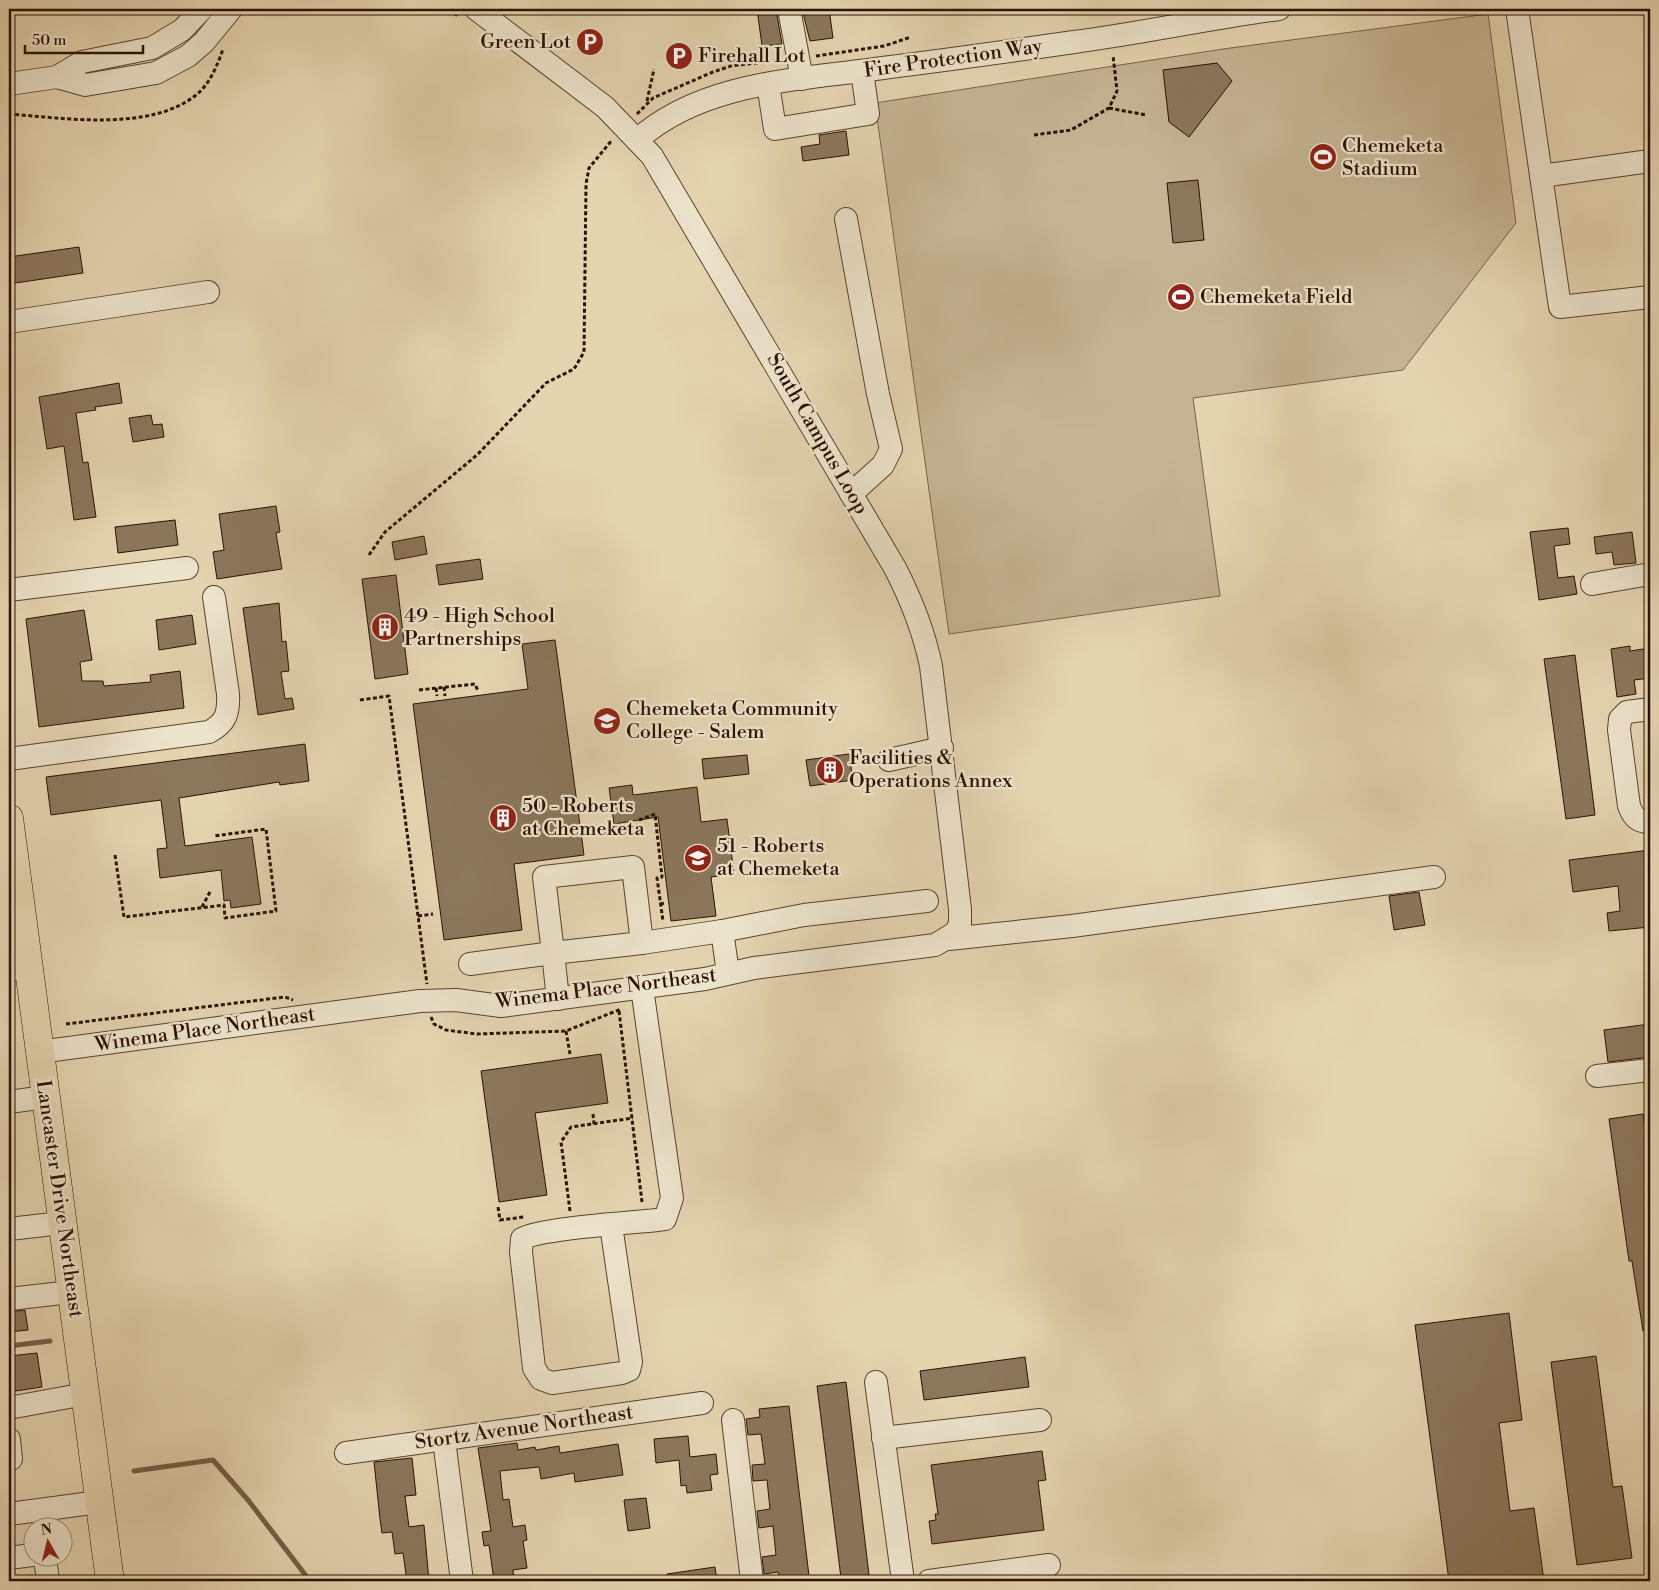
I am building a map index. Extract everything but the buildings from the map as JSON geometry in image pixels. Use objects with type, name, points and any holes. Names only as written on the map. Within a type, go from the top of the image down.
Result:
[{"type":"main road","name":"Lancaster Drive Northeast","points":[[9,818],[19,968],[39,1052],[110,1581]]},
{"type":"street","points":[[9,84],[57,77],[82,62],[152,48],[182,30],[202,9]]},
{"type":"street","points":[[57,77],[85,85],[156,73],[188,56],[204,42],[232,9]]},
{"type":"street","points":[[789,9],[802,79]]},
{"type":"street","name":"Fire Protection Way","points":[[629,142],[667,117],[695,104],[768,84],[1110,37],[1186,25],[1217,17],[1279,9]]},
{"type":"street","points":[[1517,9],[1560,307],[1650,297]]},
{"type":"street","name":"South Campus Loop","points":[[470,14],[606,107],[629,142],[652,156],[690,218],[908,594],[929,656],[942,748],[960,909],[960,924],[955,933],[942,942]]},
{"type":"street","points":[[768,84],[774,129],[868,114],[862,71]]},
{"type":"street","points":[[1541,176],[1650,161]]},
{"type":"street","points":[[846,219],[878,394],[891,449],[883,465],[851,494]]},
{"type":"street","points":[[9,322],[208,292]]},
{"type":"street","points":[[9,590],[187,568]]},
{"type":"street","points":[[1592,584],[1650,574]]},
{"type":"street","points":[[9,759],[209,732],[219,727],[229,710],[214,597]]},
{"type":"street","points":[[1650,709],[1627,712],[1620,719],[1618,730],[1629,806],[1633,816],[1639,820],[1650,822]]},
{"type":"street","points":[[889,760],[942,748]]},
{"type":"street","points":[[558,999],[544,877],[633,867],[642,943]]},
{"type":"street","name":"Winema Place Northeast","points":[[39,1052],[420,1002],[456,1000],[501,1006],[558,999],[704,979],[728,973],[942,942],[1434,877]]},
{"type":"street","points":[[470,964],[642,943],[665,925],[722,931],[804,914],[927,900]]},
{"type":"street","points":[[722,931],[728,973]]},
{"type":"street","points":[[611,1225],[630,1362],[629,1370],[622,1373],[552,1383],[541,1379],[534,1368],[521,1252],[522,1239],[529,1235],[611,1225],[665,1219],[672,1198],[642,988]]},
{"type":"street","points":[[1598,1076],[1650,1070]]},
{"type":"street","points":[[9,1102],[45,1096]]},
{"type":"street","points":[[9,1229],[62,1223]]},
{"type":"street","points":[[9,1299],[72,1292]]},
{"type":"street","points":[[876,1382],[903,1581]]},
{"type":"street","points":[[9,1408],[85,1394]]},
{"type":"street","name":"Stortz Avenue Northeast","points":[[346,1453],[702,1403]]},
{"type":"street","points":[[733,1420],[752,1581]]},
{"type":"street","points":[[883,1438],[1040,1420]]},
{"type":"street","points":[[444,1440],[462,1581]]},
{"type":"street","points":[[9,1514],[99,1502]]},
{"type":"street","points":[[9,1558],[22,1556]]},
{"type":"street","points":[[929,1581],[983,1578],[1049,1565]]},
{"type":"street","points":[[46,1568],[48,1581]]},
{"type":"path","points":[[449,9],[470,14]]},
{"type":"path","points":[[1034,135],[1070,130],[1109,108],[1117,91],[1110,37]]},
{"type":"path","points":[[647,101],[654,69]]},
{"type":"path","points":[[1109,108],[1146,115]]},
{"type":"path","points":[[369,555],[385,532],[476,455],[546,383],[574,369],[584,352],[586,184],[588,168],[614,138],[629,142]]},
{"type":"path","points":[[419,690],[474,684],[478,691]]},
{"type":"path","points":[[444,687],[445,696]]},
{"type":"path","points":[[436,688],[437,696]]},
{"type":"path","points":[[360,700],[389,696],[427,986]]},
{"type":"path","points":[[639,820],[655,814],[662,878],[657,878],[665,925]]},
{"type":"path","points":[[115,855],[124,917],[224,905],[225,918],[276,911],[266,829],[214,836]]},
{"type":"path","points":[[202,907],[211,890]]},
{"type":"path","points":[[660,904],[666,903]]},
{"type":"path","points":[[418,916],[433,914]]},
{"type":"path","points":[[420,986],[436,985]]},
{"type":"path","points":[[66,1024],[285,996],[295,1001]]},
{"type":"path","points":[[619,1011],[644,1202],[634,1203]]},
{"type":"path","points":[[566,1031],[570,1054]]},
{"type":"path","points":[[593,1114],[594,1124]]},
{"type":"path","points":[[570,1211],[561,1142],[572,1127],[632,1118]]},
{"type":"path","points":[[498,1207],[500,1220],[526,1217]]},
{"type":"path","points":[[561,1212],[579,1210]]},
{"type":"shaded area","name":"Chemeketa Field","points":[[1488,14],[1516,223],[1403,370],[1193,398],[1220,596],[949,634],[875,103],[1223,49]]},
{"type":"waterway","points":[[9,1346],[50,1341]]},
{"type":"waterway","points":[[134,1471],[213,1460],[248,1500],[310,1581]]},
{"type":"place","name":"Green Lot","points":[[590,42]]},
{"type":"place","name":"Firehall Lot","points":[[679,56]]},
{"type":"place","name":"Chemeketa Stadium","points":[[1323,157]]},
{"type":"place","name":"Chemeketa Field","points":[[1181,297]]},
{"type":"place","name":"49 - High School Partnerships","points":[[385,627]]},
{"type":"place","name":"Chemeketa Community College - Salem","points":[[607,721]]},
{"type":"place","name":"Facilities & Operations Annex","points":[[830,770]]},
{"type":"place","name":"50 - Roberts at Chemeketa","points":[[503,818]]},
{"type":"place","name":"51 - Roberts at Chemeketa","points":[[698,858]]}]
